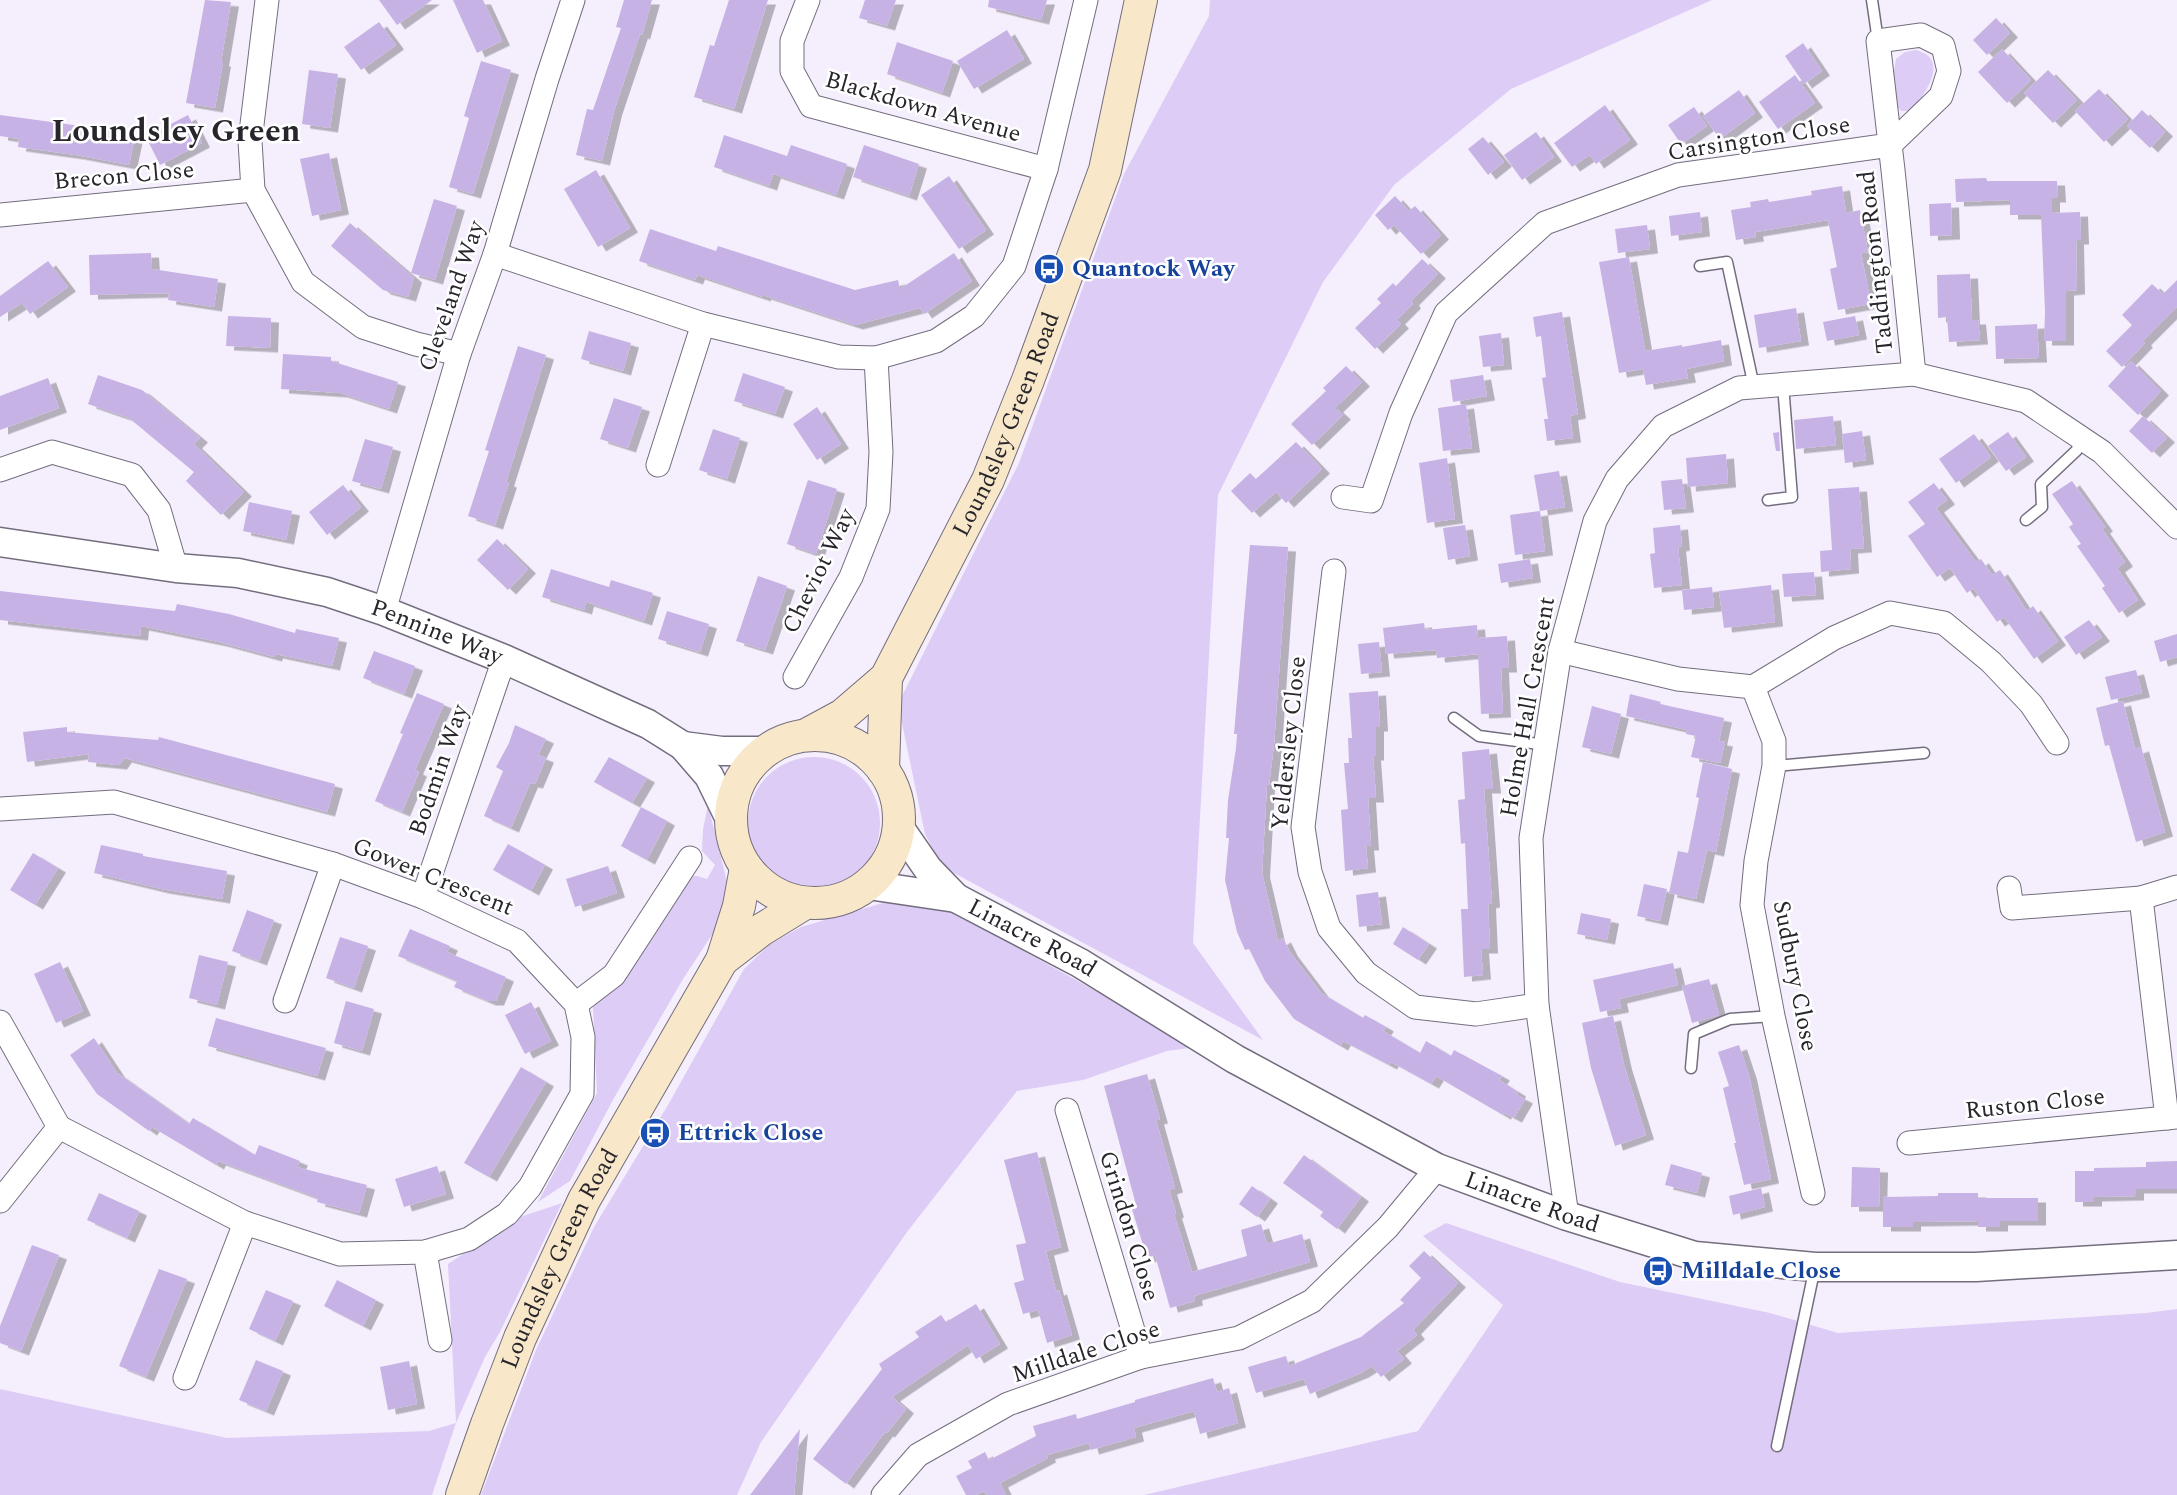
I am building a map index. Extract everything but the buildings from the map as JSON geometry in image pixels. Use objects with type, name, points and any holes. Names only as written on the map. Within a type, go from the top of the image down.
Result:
[{"type":"main road","name":"Loundsley Green Road","points":[[806,735],[843,715],[886,678],[988,480],[1028,380],[1105,170],[1142,0]]},
{"type":"main road","name":"Loundsley Green Road","points":[[883,769],[886,678]]},
{"type":"main road","points":[[806,735],[824,735],[841,738],[857,746],[883,769],[896,797],[899,827],[892,853],[867,885],[838,900],[805,902],[772,892],[746,868],[737,853],[730,819],[736,788],[752,762],[764,751],[784,741],[806,735]]},
{"type":"main road","name":"Loundsley Green Road","points":[[462,1495],[520,1338],[584,1200],[722,960],[740,906],[746,868]]},
{"type":"main road","name":"Loundsley Green Road","points":[[722,960],[761,930],[805,902]]},
{"type":"street","points":[[267,0],[250,141],[253,190],[303,282],[363,327],[458,354]]},
{"type":"street","name":"Cleveland Way","points":[[384,611],[458,354],[495,254],[573,0]]},
{"type":"street","name":"Blackdown Avenue","points":[[808,0],[792,41],[792,71],[811,106],[1046,169]]},
{"type":"street","points":[[495,254],[703,324],[839,357],[876,358],[936,341],[974,316],[1014,266],[1046,169],[1086,0]]},
{"type":"street","name":"Taddington Road","points":[[1890,145],[1941,96],[1949,71],[1943,46],[1920,35],[1878,41],[1914,374]]},
{"type":"street","name":"Carsington Close","points":[[1343,497],[1371,501],[1401,413],[1446,313],[1545,223],[1678,175],[1890,145]]},
{"type":"street","name":"Brecon Close","points":[[0,215],[253,190]]},
{"type":"street","points":[[658,465],[703,324]]},
{"type":"street","name":"Cheviot Way","points":[[795,677],[851,577],[878,509],[881,452],[876,358]]},
{"type":"street","name":"Holme Hall Crescent","points":[[1567,1216],[1538,1005],[1531,838],[1560,652],[1595,521],[1617,479],[1663,426],[1739,388],[1914,374],[2026,401],[2102,452],[2177,527]]},
{"type":"street","points":[[0,470],[52,452],[132,475],[159,510],[176,568]]},
{"type":"street","name":"Pennine Way","points":[[0,542],[176,568],[238,573],[327,592],[384,611],[504,659],[648,724],[683,746],[709,776],[730,819]]},
{"type":"street","name":"Yeldersley Close","points":[[1334,571],[1303,827],[1310,873],[1329,928],[1366,973],[1415,1007],[1476,1014],[1538,1005]]},
{"type":"street","points":[[1560,652],[1678,679],[1753,687],[1834,638],[1890,613],[1944,623],[1991,662],[2031,704],[2057,743]]},
{"type":"street","name":"Bodmin Way","points":[[423,897],[504,659]]},
{"type":"street","name":"Sudbury Close","points":[[1753,687],[1774,741],[1774,766],[1756,861],[1752,905],[1773,1016],[1813,1193]]},
{"type":"street","name":"Pennine Way","points":[[683,746],[722,751],[764,751]]},
{"type":"street","name":"Gower Crescent","points":[[0,809],[114,802],[332,864],[423,897],[517,941],[576,1004]]},
{"type":"street","name":"Linacre Road","points":[[899,827],[928,869],[956,898],[1080,963],[1235,1059],[1437,1168],[1567,1216],[1695,1256],[1815,1268],[1976,1267],[2177,1255]]},
{"type":"street","points":[[0,1022],[59,1127],[245,1223],[340,1254],[425,1252],[469,1239],[507,1214],[530,1187],[582,1094],[583,1037],[576,1004],[614,975],[690,858]]},
{"type":"street","points":[[285,1001],[332,864]]},
{"type":"street","name":"Linacre Road","points":[[867,885],[956,898]]},
{"type":"street","points":[[2009,888],[2012,908],[2141,898],[2177,887]]},
{"type":"street","name":"Ruston Close","points":[[1909,1143],[2172,1117],[2141,898]]},
{"type":"street","name":"Grindon Close","points":[[1067,1110],[1142,1357]]},
{"type":"street","points":[[0,1201],[59,1127]]},
{"type":"street","name":"Milldale Close","points":[[883,1495],[918,1455],[1008,1404],[1142,1357],[1239,1338],[1312,1301],[1388,1227],[1437,1168]]},
{"type":"street","points":[[185,1378],[245,1223]]},
{"type":"street","points":[[425,1252],[440,1340]]},
{"type":"lane","points":[[1872,0],[1878,41]]},
{"type":"lane","points":[[1699,266],[1727,262],[1754,387]]},
{"type":"lane","points":[[1768,500],[1792,497],[1783,384]]},
{"type":"lane","points":[[2026,520],[2042,507],[2041,484],[2077,450],[2079,435]]},
{"type":"lane","points":[[1454,718],[1479,736],[1546,745]]},
{"type":"lane","points":[[1774,766],[1924,753]]},
{"type":"lane","points":[[1691,1068],[1694,1034],[1730,1020],[1773,1016]]},
{"type":"lane","points":[[1777,1446],[1815,1268]]},
{"type":"shaded area","points":[[1210,0],[1712,0],[1511,89],[1394,185],[1323,282],[1218,495],[1193,943],[1263,1040],[941,866],[925,834],[898,704],[1019,463],[1124,174],[1209,16]]},
{"type":"shaded area","points":[[1916,50],[1932,61],[1932,78],[1910,111],[1901,111],[1894,102],[1896,59],[1905,52]]},
{"type":"shaded area","points":[[814,757],[839,762],[860,777],[875,798],[880,823],[875,848],[860,869],[839,884],[814,889],[789,884],[768,869],[753,848],[748,823],[753,798],[768,777],[789,762]]},
{"type":"shaded area","points":[[708,805],[727,882],[727,904],[715,930],[683,979],[614,1098],[570,1181],[538,1202],[597,1093],[593,1007],[627,973],[688,876],[707,879],[715,865],[702,851]]},
{"type":"shaded area","points":[[893,900],[948,909],[1197,1047],[1167,1051],[1083,1080],[1017,1091],[907,1232],[761,1442],[737,1495],[481,1495],[536,1350],[594,1227],[668,1105],[744,969],[769,945],[801,927]]},
{"type":"shaded area","points":[[562,1203],[500,1332],[485,1357],[456,1423],[448,1264],[517,1218]]},
{"type":"shaded area","points":[[1446,1223],[1620,1282],[1770,1313],[1838,1333],[2177,1309],[2177,1495],[1144,1495],[1418,1431],[1503,1305],[1423,1236]]},
{"type":"shaded area","points":[[0,1389],[227,1438],[429,1431],[456,1423],[432,1495],[0,1495]]},
{"type":"place","name":"Quantock Way","points":[[1049,269]]},
{"type":"place","name":"Ettrick Close","points":[[655,1133]]},
{"type":"place","name":"Milldale Close","points":[[1658,1271]]},
{"type":"district","name":"Loundsley Green","points":[[176,131]]}]
